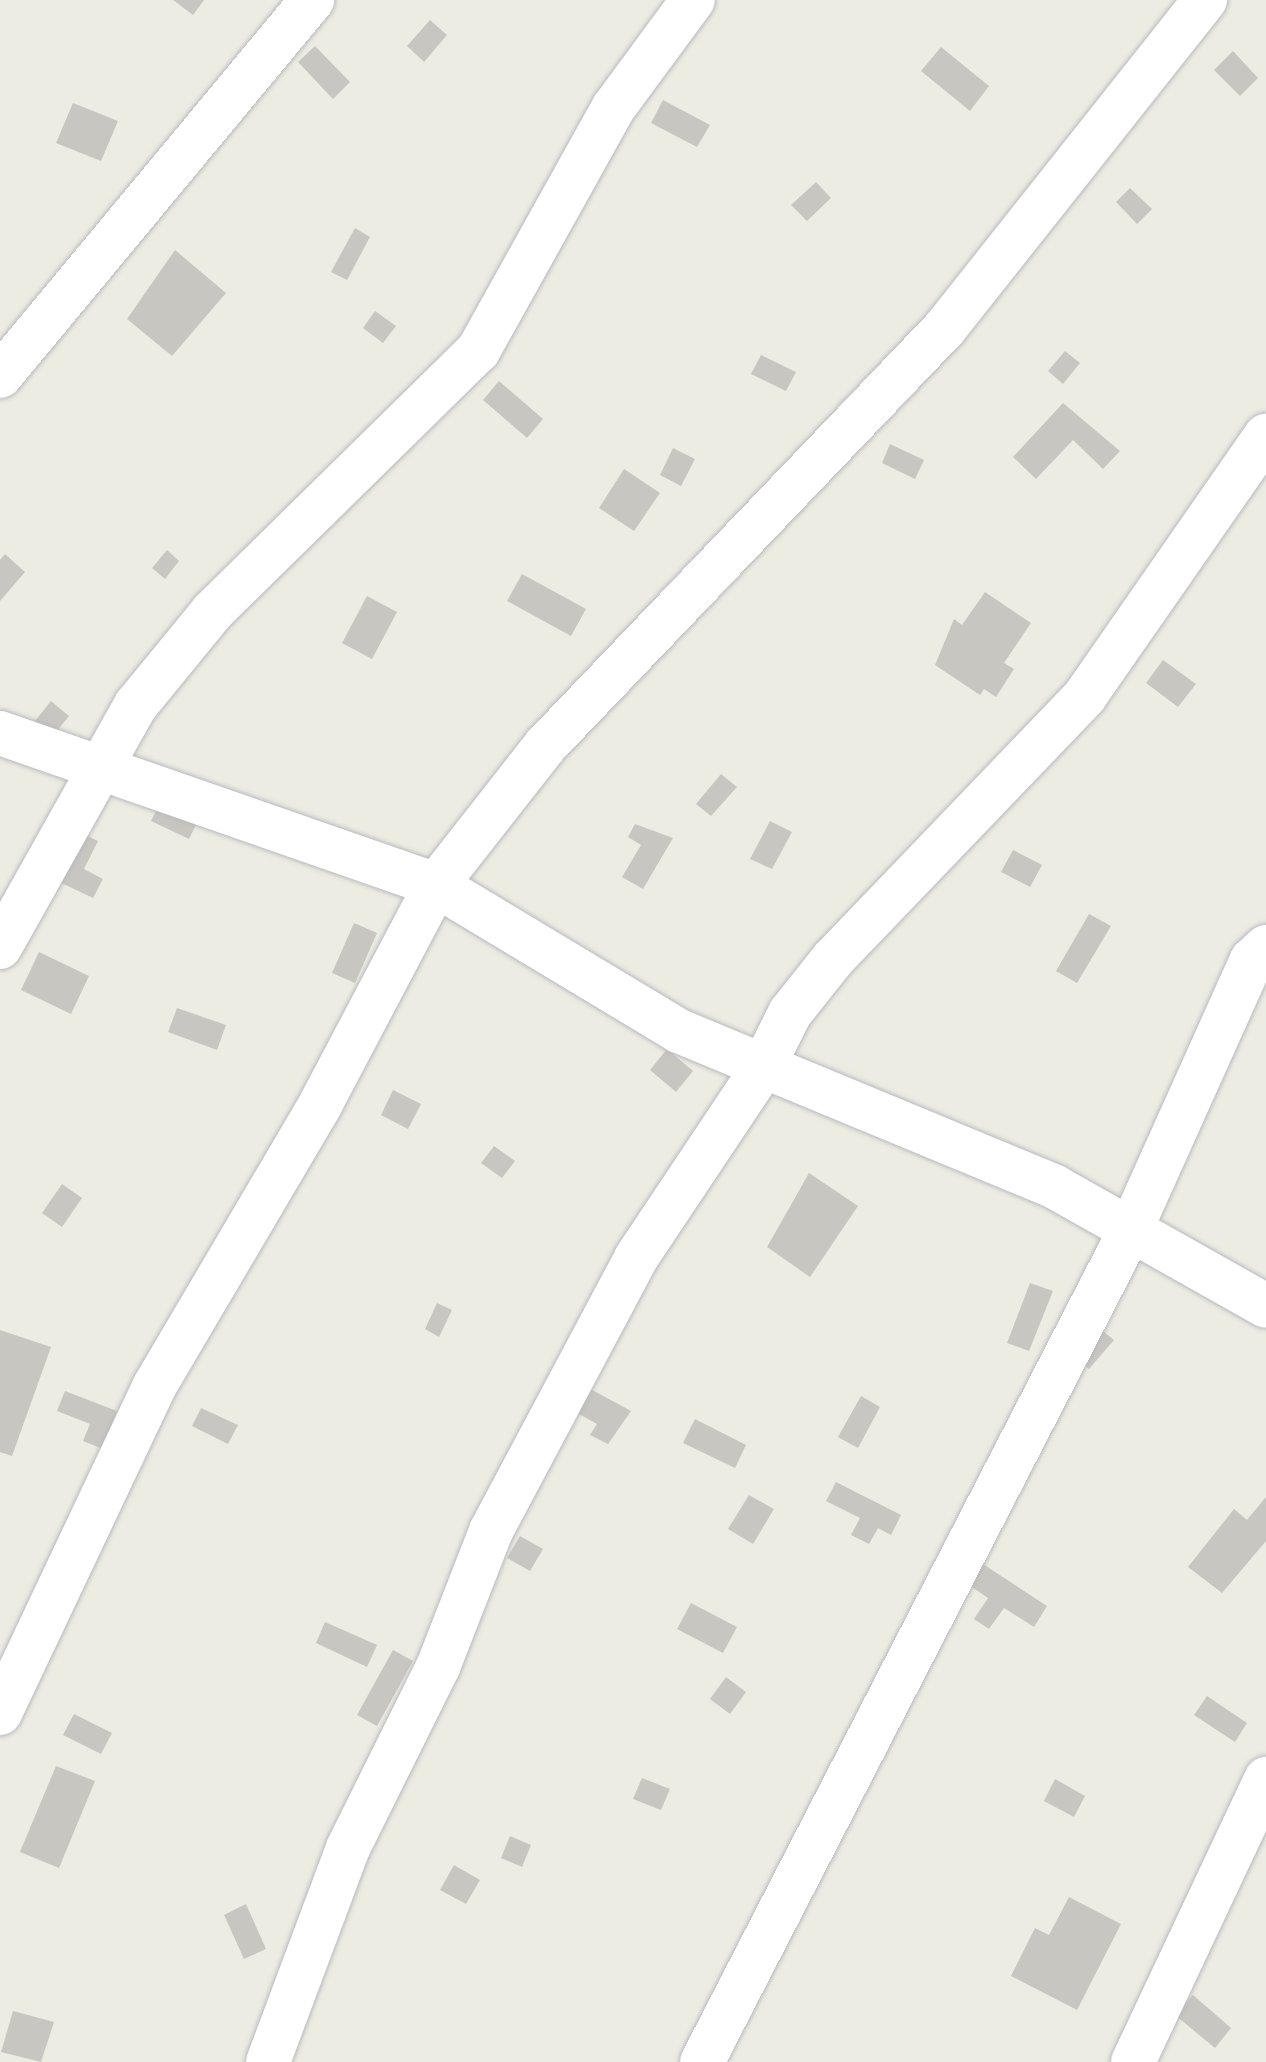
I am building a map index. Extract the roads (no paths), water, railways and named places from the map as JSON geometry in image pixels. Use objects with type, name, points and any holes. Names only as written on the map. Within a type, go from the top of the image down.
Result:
[{"type":"street","points":[[0,376],[312,0]]},
{"type":"street","points":[[0,947],[136,705],[212,612],[478,351],[614,107],[693,0]]},
{"type":"street","points":[[0,1713],[154,1387],[321,1103],[436,885],[545,746],[945,328],[1205,0]]},
{"type":"street","points":[[268,2062],[348,1848],[438,1667],[491,1531],[553,1404],[681,1185],[762,1069],[790,1013],[833,959],[1085,696],[1266,436]]},
{"type":"street","points":[[0,733],[100,765],[436,885],[679,1031],[762,1069],[1055,1187],[1266,1306]]},
{"type":"street","points":[[702,2062],[1130,1231],[1215,1036],[1252,960],[1266,947]]},
{"type":"street","points":[[1133,2062],[1266,1779]]}]
